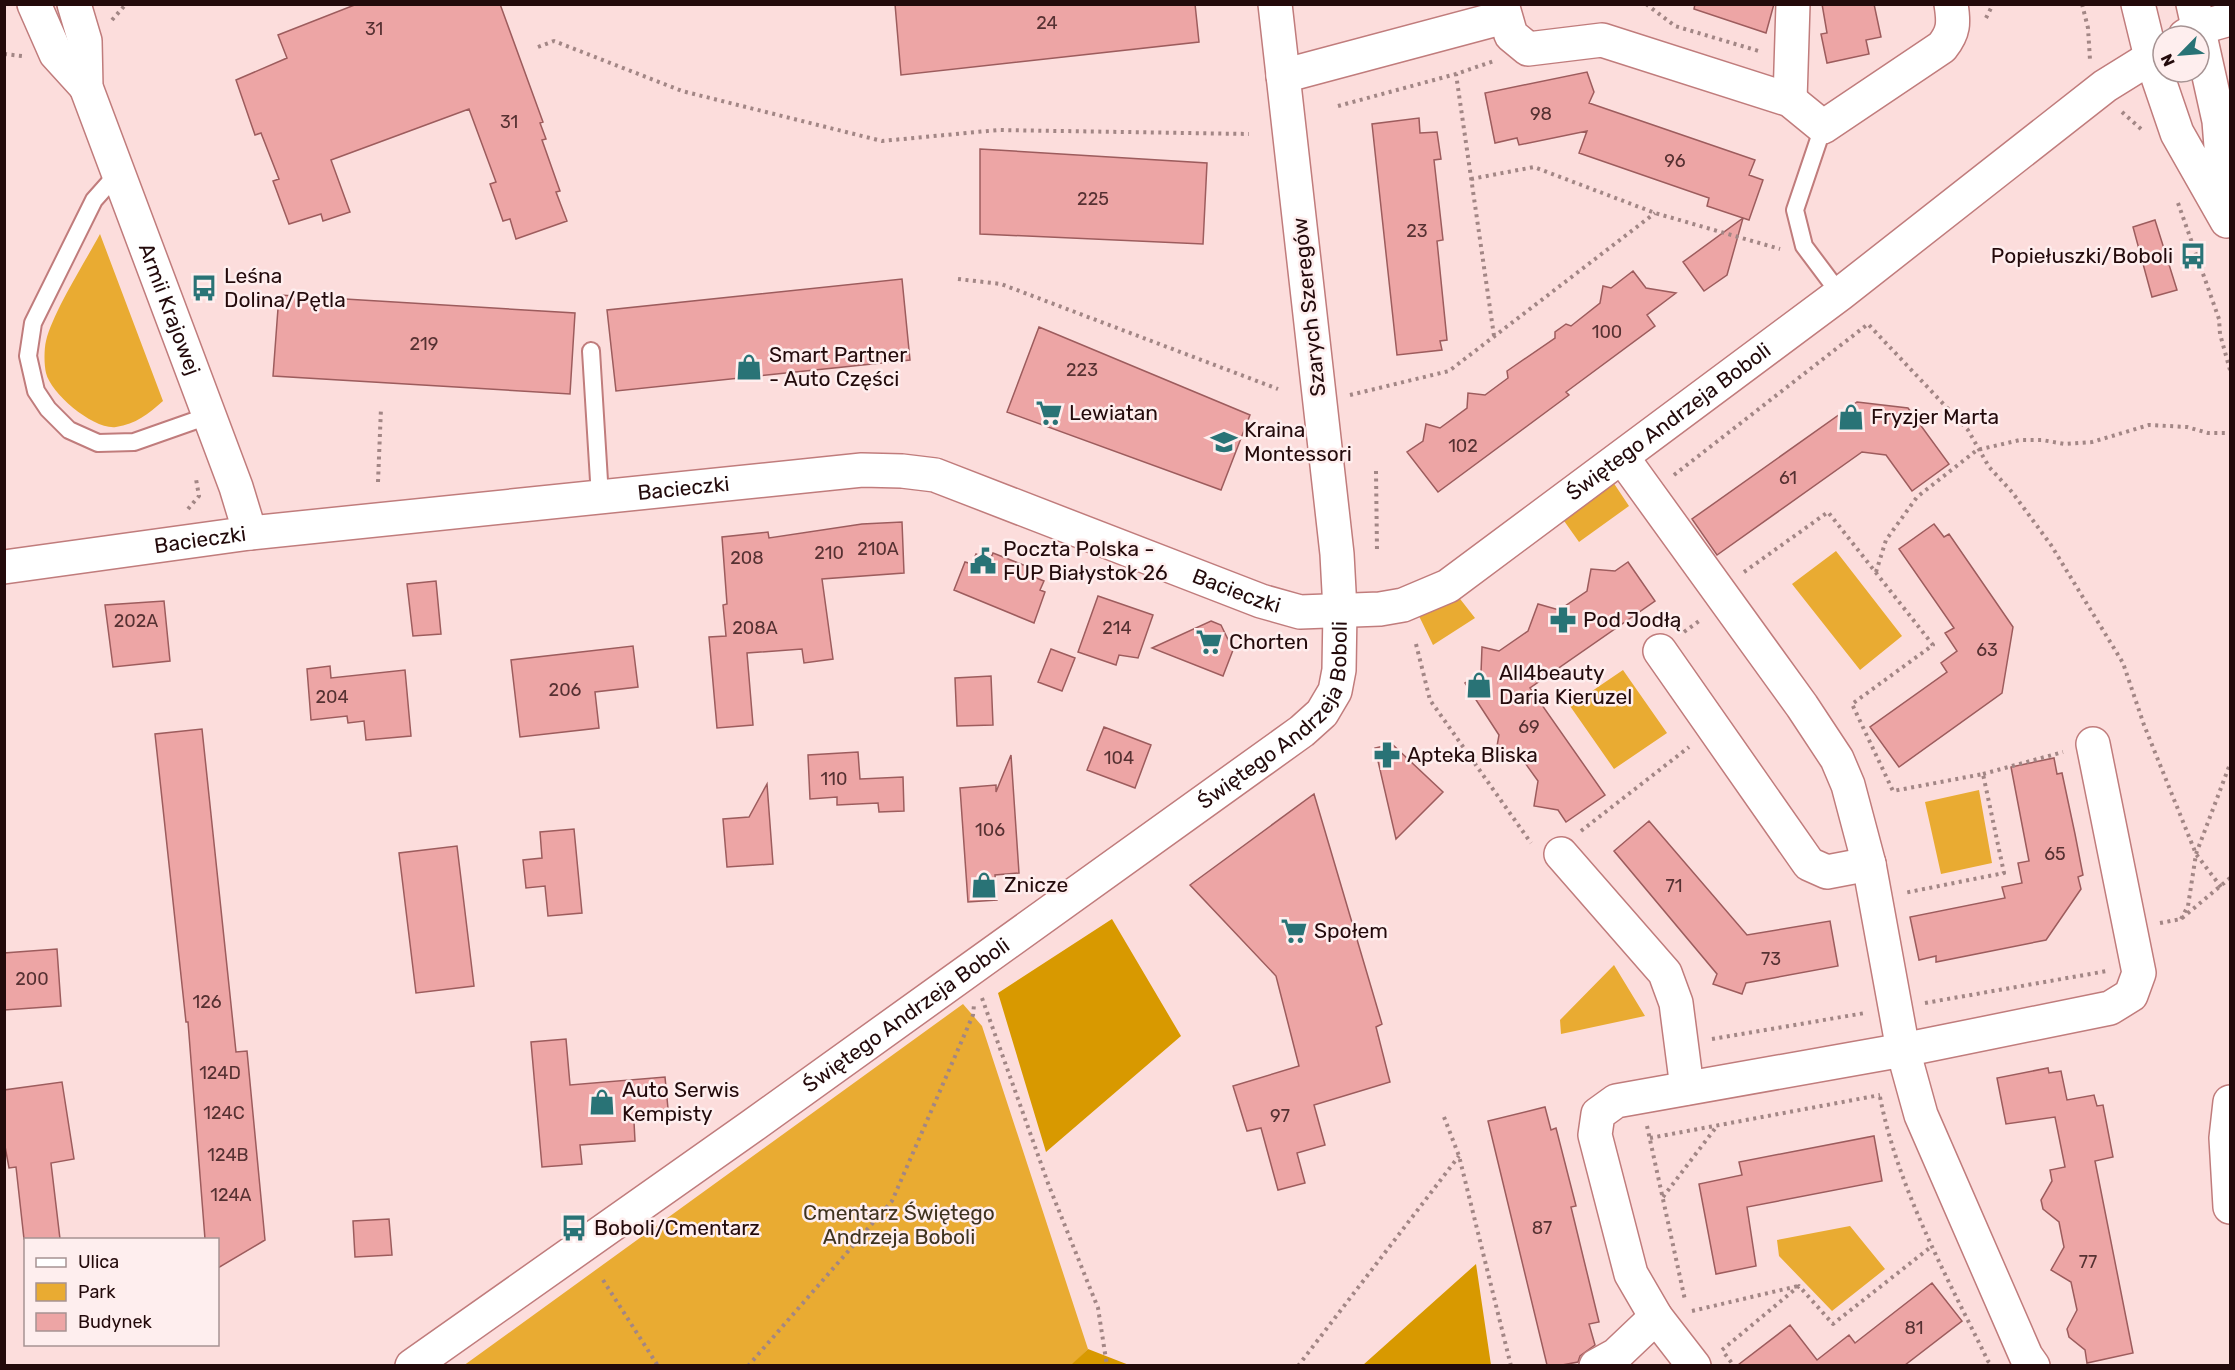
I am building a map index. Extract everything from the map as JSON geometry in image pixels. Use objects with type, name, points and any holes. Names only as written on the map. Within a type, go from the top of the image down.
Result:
[{"type":"street","name":"Armii Krajowej","points":[[34,4],[56,54],[86,87]]},
{"type":"street","name":"Armii Krajowej","points":[[74,4],[85,41],[86,87],[250,533]]},
{"type":"street","name":"Szarych Szeregów","points":[[1275,4],[1337,554],[1340,610]]},
{"type":"street","points":[[1790,100],[1793,4]]},
{"type":"street","points":[[1283,76],[1503,11],[1511,35],[1528,49],[1602,40],[1790,100],[1823,127],[1942,47],[1951,36],[1955,24],[1951,4]]},
{"type":"street","points":[[2138,4],[2151,38]]},
{"type":"street","points":[[2229,227],[2219,121],[2199,18],[2230,19]]},
{"type":"street","name":"Świętego Andrzeja Boboli","points":[[412,1365],[972,969],[1283,745],[1322,713],[1335,691],[1340,670],[1340,610],[1403,605],[1448,586],[1840,294],[2105,86],[2151,57]]},
{"type":"street","points":[[2165,84],[2177,134],[2229,227]]},
{"type":"street","points":[[1622,457],[1803,706],[1837,759],[1848,785],[1869,864],[1875,899],[1888,1052],[1921,1115],[2026,1356],[2033,1365]]},
{"type":"street","name":"Bacieczki","points":[[4,567],[250,533],[862,470],[902,471],[935,475],[1261,601],[1300,612],[1340,610]]},
{"type":"street","points":[[1660,651],[1809,864],[1827,872],[1869,864]]},
{"type":"street","points":[[1711,1353],[1656,1317],[1631,1274],[1595,1135],[1598,1114],[1616,1101],[1888,1052],[2110,1008],[2131,995],[2139,973],[2093,744]]},
{"type":"street","points":[[1561,854],[1665,973],[1676,1003],[1688,1088]]},
{"type":"street","points":[[2230,1102],[2226,1138],[2230,1207]]},
{"type":"street","points":[[1596,1365],[1616,1355],[1656,1317]]},
{"type":"lane","points":[[1823,127],[1794,210],[1804,246],[1840,294]]},
{"type":"lane","points":[[118,173],[94,200],[33,323],[28,356],[36,391],[48,409],[69,430],[98,443],[134,442],[208,416]]},
{"type":"lane","points":[[591,351],[600,497]]},
{"type":"path","points":[[1646,4],[1675,26],[1791,61]]},
{"type":"path","points":[[1986,18],[1993,4]]},
{"type":"path","points":[[538,47],[554,40],[682,92],[882,141],[999,130],[1249,134]]},
{"type":"path","points":[[1338,106],[1456,74],[1528,49]]},
{"type":"path","points":[[4,54],[30,57]]},
{"type":"path","points":[[1456,74],[1494,336]]},
{"type":"path","points":[[1472,180],[1534,167],[1655,213],[1812,258]]},
{"type":"path","points":[[2175,196],[2219,319],[2220,334],[2230,370]]},
{"type":"path","points":[[1319,401],[1449,371],[1655,213]]},
{"type":"path","points":[[958,279],[1001,284],[1278,389]]},
{"type":"path","points":[[1654,501],[1661,485],[1868,324],[1968,430],[1977,450],[2051,545],[2123,663],[2144,725],[2196,854],[2221,887]]},
{"type":"path","points":[[378,482],[381,408]]},
{"type":"path","points":[[1876,573],[1886,540],[1917,497],[1977,450],[2020,440],[2042,440],[2065,444],[2092,442],[2149,425],[2187,427],[2208,433],[2230,433]]},
{"type":"path","points":[[1376,471],[1377,551]]},
{"type":"path","points":[[1660,651],[1722,595],[1828,512],[1933,645],[1852,704],[1893,791],[1983,774],[2093,744]]},
{"type":"path","points":[[1416,644],[1430,700],[1537,851],[1561,854],[1585,827],[1714,728]]},
{"type":"path","points":[[2181,919],[2188,906],[2196,854],[2230,764]]},
{"type":"path","points":[[1875,899],[2004,873],[1983,774]]},
{"type":"path","points":[[2163,922],[2181,919],[2230,878]]},
{"type":"path","points":[[748,1365],[892,1201],[973,1015],[975,995],[972,969]]},
{"type":"path","points":[[972,969],[1049,1186],[1098,1308],[1107,1365]]},
{"type":"path","points":[[1888,1052],[1880,1095],[1887,1133],[1932,1246],[1988,1361],[1993,1365]]},
{"type":"path","points":[[1650,1138],[1880,1095]]},
{"type":"path","points":[[1641,1096],[1686,1302],[1698,1318]]},
{"type":"path","points":[[1444,1117],[1459,1156],[1511,1365]]},
{"type":"path","points":[[1663,1197],[1718,1125]]},
{"type":"path","points":[[1298,1365],[1459,1156]]},
{"type":"path","points":[[1799,1286],[1833,1324],[1932,1246]]},
{"type":"path","points":[[603,1280],[658,1365]]},
{"type":"path","points":[[1692,1311],[1799,1286]]},
{"type":"path","points":[[1734,1365],[1711,1353],[1799,1286]]},
{"type":"green space","points":[[100,234],[163,401],[141,418],[130,424],[116,427],[96,423],[75,409],[56,391],[46,373],[45,366],[45,344],[50,329],[62,302]]},
{"type":"green space","points":[[1613,482],[1629,506],[1579,542],[1562,518]]},
{"type":"green space","points":[[1836,551],[1902,636],[1860,670],[1792,584]]},
{"type":"green space","points":[[1457,595],[1475,618],[1433,645],[1419,616]]},
{"type":"green space","points":[[1623,670],[1667,733],[1614,769],[1570,706]]},
{"type":"green space","points":[[1979,790],[1992,863],[1941,874],[1925,802]]},
{"type":"green space","points":[[1614,965],[1645,1016],[1561,1034],[1560,1020]]},
{"type":"green space","name":"Cmentarz Świętego Andrzeja Boboli","points":[[963,1004],[982,1026],[1088,1349],[1071,1366],[463,1366]]},
{"type":"green space","points":[[1850,1226],[1885,1269],[1832,1311],[1779,1256],[1777,1240]]},
{"type":"shaded area","points":[[1112,919],[1181,1036],[1046,1152],[998,993]]},
{"type":"shaded area","points":[[1476,1264],[1491,1365],[1363,1365]]},
{"type":"shaded area","points":[[1088,1349],[1129,1365],[1071,1365]]},
{"type":"building","points":[[357,4],[500,4],[543,122],[540,123],[546,139],[542,140],[560,191],[556,192],[567,221],[516,239],[510,219],[503,221],[490,184],[496,182],[469,109],[331,160],[350,212],[323,221],[321,214],[289,224],[273,181],[279,179],[261,133],[255,135],[236,80],[287,58],[278,35]]},
{"type":"building","points":[[895,4],[1195,4],[1199,42],[901,75]]},
{"type":"building","points":[[1695,4],[1774,4],[1766,33],[1694,9]]},
{"type":"building","points":[[1822,4],[1874,4],[1881,37],[1866,40],[1869,54],[1827,63],[1821,34],[1827,33]]},
{"type":"building","points":[[1587,72],[1594,92],[1589,103],[1755,160],[1749,175],[1763,180],[1749,220],[1707,206],[1709,198],[1579,153],[1587,131],[1519,145],[1517,138],[1495,143],[1485,93]]},
{"type":"building","points":[[1419,118],[1420,133],[1437,132],[1441,159],[1434,160],[1443,240],[1437,241],[1447,340],[1440,341],[1442,350],[1397,355],[1372,124]]},
{"type":"building","points":[[980,149],[1207,163],[1203,244],[980,234]]},
{"type":"building","points":[[1743,218],[1727,275],[1704,291],[1683,262]]},
{"type":"building","points":[[2155,220],[2177,290],[2152,297],[2133,227]]},
{"type":"building","points":[[1633,271],[1646,288],[1676,293],[1647,315],[1655,326],[1566,392],[1569,395],[1438,492],[1407,452],[1423,441],[1426,424],[1440,428],[1467,408],[1468,393],[1485,395],[1508,378],[1507,371],[1555,338],[1555,332],[1566,324],[1571,326],[1600,303],[1603,286],[1611,288]]},
{"type":"building","points":[[902,279],[910,360],[616,391],[607,310]]},
{"type":"building","points":[[279,295],[575,313],[570,394],[273,376]]},
{"type":"building","points":[[1039,327],[1250,415],[1221,490],[1007,412]]},
{"type":"building","points":[[1857,402],[1908,408],[1949,464],[1912,491],[1886,455],[1862,452],[1717,555],[1692,519]]},
{"type":"building","points":[[902,522],[904,573],[822,579],[833,659],[804,663],[802,649],[747,653],[753,725],[717,728],[709,637],[726,636],[723,605],[727,604],[722,537],[768,532],[769,538],[862,524]]},
{"type":"building","points":[[1934,524],[1944,537],[1949,534],[2013,627],[2002,693],[1899,767],[1870,727],[1947,672],[1941,663],[1957,651],[1945,633],[1954,628],[1899,549]]},
{"type":"building","points":[[993,553],[1031,568],[1029,575],[1044,581],[1040,590],[1045,592],[1034,623],[954,590],[965,562],[972,564],[976,554],[990,560]]},
{"type":"building","points":[[1628,562],[1655,601],[1530,688],[1605,795],[1566,822],[1558,810],[1534,806],[1538,781],[1520,756],[1496,752],[1499,735],[1465,683],[1481,673],[1482,647],[1499,651],[1528,631],[1538,604],[1559,610],[1587,591],[1591,569],[1615,571]]},
{"type":"building","points":[[436,581],[441,634],[413,636],[407,584]]},
{"type":"building","points":[[1098,596],[1153,615],[1138,658],[1119,655],[1116,665],[1078,652]]},
{"type":"building","points":[[164,601],[170,661],[113,667],[105,605]]},
{"type":"building","points":[[1211,621],[1221,625],[1233,650],[1223,676],[1152,648]]},
{"type":"building","points":[[633,646],[638,687],[595,692],[599,728],[520,737],[511,660]]},
{"type":"building","points":[[1051,649],[1075,658],[1062,691],[1038,682]]},
{"type":"building","points":[[330,666],[331,678],[405,670],[411,736],[366,740],[364,721],[348,723],[347,716],[311,720],[307,669]]},
{"type":"building","points":[[991,676],[993,725],[957,726],[955,678]]},
{"type":"building","points":[[1104,727],[1151,745],[1135,788],[1087,770]]},
{"type":"building","points":[[202,729],[236,1052],[247,1051],[265,1240],[219,1267],[219,1238],[205,1238],[188,1022],[186,1022],[155,734]]},
{"type":"building","points":[[1392,744],[1443,792],[1396,839],[1375,748]]},
{"type":"building","points":[[858,752],[860,779],[903,777],[904,811],[879,812],[878,803],[837,805],[837,797],[810,799],[808,755]]},
{"type":"building","points":[[1011,755],[1019,873],[995,875],[997,900],[968,902],[960,788],[996,785],[996,792]]},
{"type":"building","points":[[2054,758],[2057,774],[2062,773],[2075,834],[2083,875],[2078,877],[2081,889],[2046,940],[1936,962],[1936,956],[1919,960],[1910,917],[2005,898],[2002,887],[2022,883],[2018,863],[2029,861],[2011,767]]},
{"type":"building","points":[[767,784],[773,864],[727,867],[723,819],[749,817]]},
{"type":"building","name":"Społem","points":[[1314,794],[1382,1024],[1376,1027],[1390,1082],[1314,1105],[1325,1145],[1297,1153],[1305,1183],[1278,1190],[1261,1128],[1247,1131],[1233,1086],[1299,1066],[1276,976],[1190,885]]},
{"type":"building","points":[[1649,821],[1747,935],[1830,921],[1838,966],[1746,983],[1742,994],[1713,984],[1717,974],[1614,851]]},
{"type":"building","points":[[574,829],[582,913],[548,916],[545,886],[526,888],[523,860],[542,858],[540,832]]},
{"type":"building","points":[[457,846],[474,986],[416,993],[399,853]]},
{"type":"building","points":[[57,949],[61,1006],[4,1010],[4,953]]},
{"type":"building","name":"Auto Serwis Kempisty","points":[[566,1039],[570,1085],[665,1077],[669,1119],[634,1122],[635,1141],[580,1145],[582,1164],[542,1167],[531,1042]]},
{"type":"building","points":[[2048,1068],[2049,1073],[2061,1071],[2067,1100],[2094,1095],[2097,1106],[2103,1105],[2113,1157],[2095,1161],[2133,1353],[2087,1363],[2085,1350],[2069,1337],[2067,1329],[2077,1310],[2071,1282],[2051,1270],[2064,1247],[2059,1222],[2043,1209],[2041,1200],[2052,1181],[2050,1170],[2065,1167],[2055,1117],[2006,1124],[1997,1078]]},
{"type":"building","points":[[62,1082],[74,1159],[51,1163],[60,1238],[24,1239],[16,1167],[9,1168],[4,1141],[4,1090]]},
{"type":"building","points":[[1545,1107],[1551,1130],[1556,1128],[1576,1206],[1571,1207],[1599,1322],[1589,1324],[1595,1345],[1580,1356],[1578,1362],[1562,1365],[1547,1365],[1488,1121]]},
{"type":"building","points":[[1874,1136],[1882,1181],[1747,1207],[1756,1266],[1716,1274],[1699,1184],[1742,1175],[1739,1162]]},
{"type":"building","points":[[389,1219],[392,1255],[355,1257],[353,1221]]},
{"type":"building","points":[[1932,1283],[1962,1321],[1905,1365],[1738,1365],[1790,1325],[1817,1360],[1849,1335],[1855,1343]]},
{"type":"place","name":"Popiełuszki/Boboli","points":[[2193,256]]},
{"type":"place","name":"Leśna Dolina/Pętla","points":[[204,288]]},
{"type":"place","name":"Smart Partner - Auto Części","points":[[749,367]]},
{"type":"place","name":"Lewiatan","points":[[1049,413]]},
{"type":"place","name":"Fryzjer Marta","points":[[1851,417]]},
{"type":"place","name":"Kraina Montessori","points":[[1224,442]]},
{"type":"place","name":"Poczta Polska - FUP Białystok 26","points":[[983,561]]},
{"type":"place","name":"Pod Jodłą","points":[[1563,620]]},
{"type":"place","name":"Chorten","points":[[1209,642]]},
{"type":"place","name":"All4beauty Daria Kieruzel","points":[[1479,685]]},
{"type":"place","name":"Apteka Bliska","points":[[1387,755]]},
{"type":"place","name":"Znicze","points":[[984,885]]},
{"type":"place","name":"Społem","points":[[1294,931]]},
{"type":"place","name":"Auto Serwis Kempisty","points":[[602,1102]]},
{"type":"place","name":"Boboli/Cmentarz","points":[[574,1228]]}]
